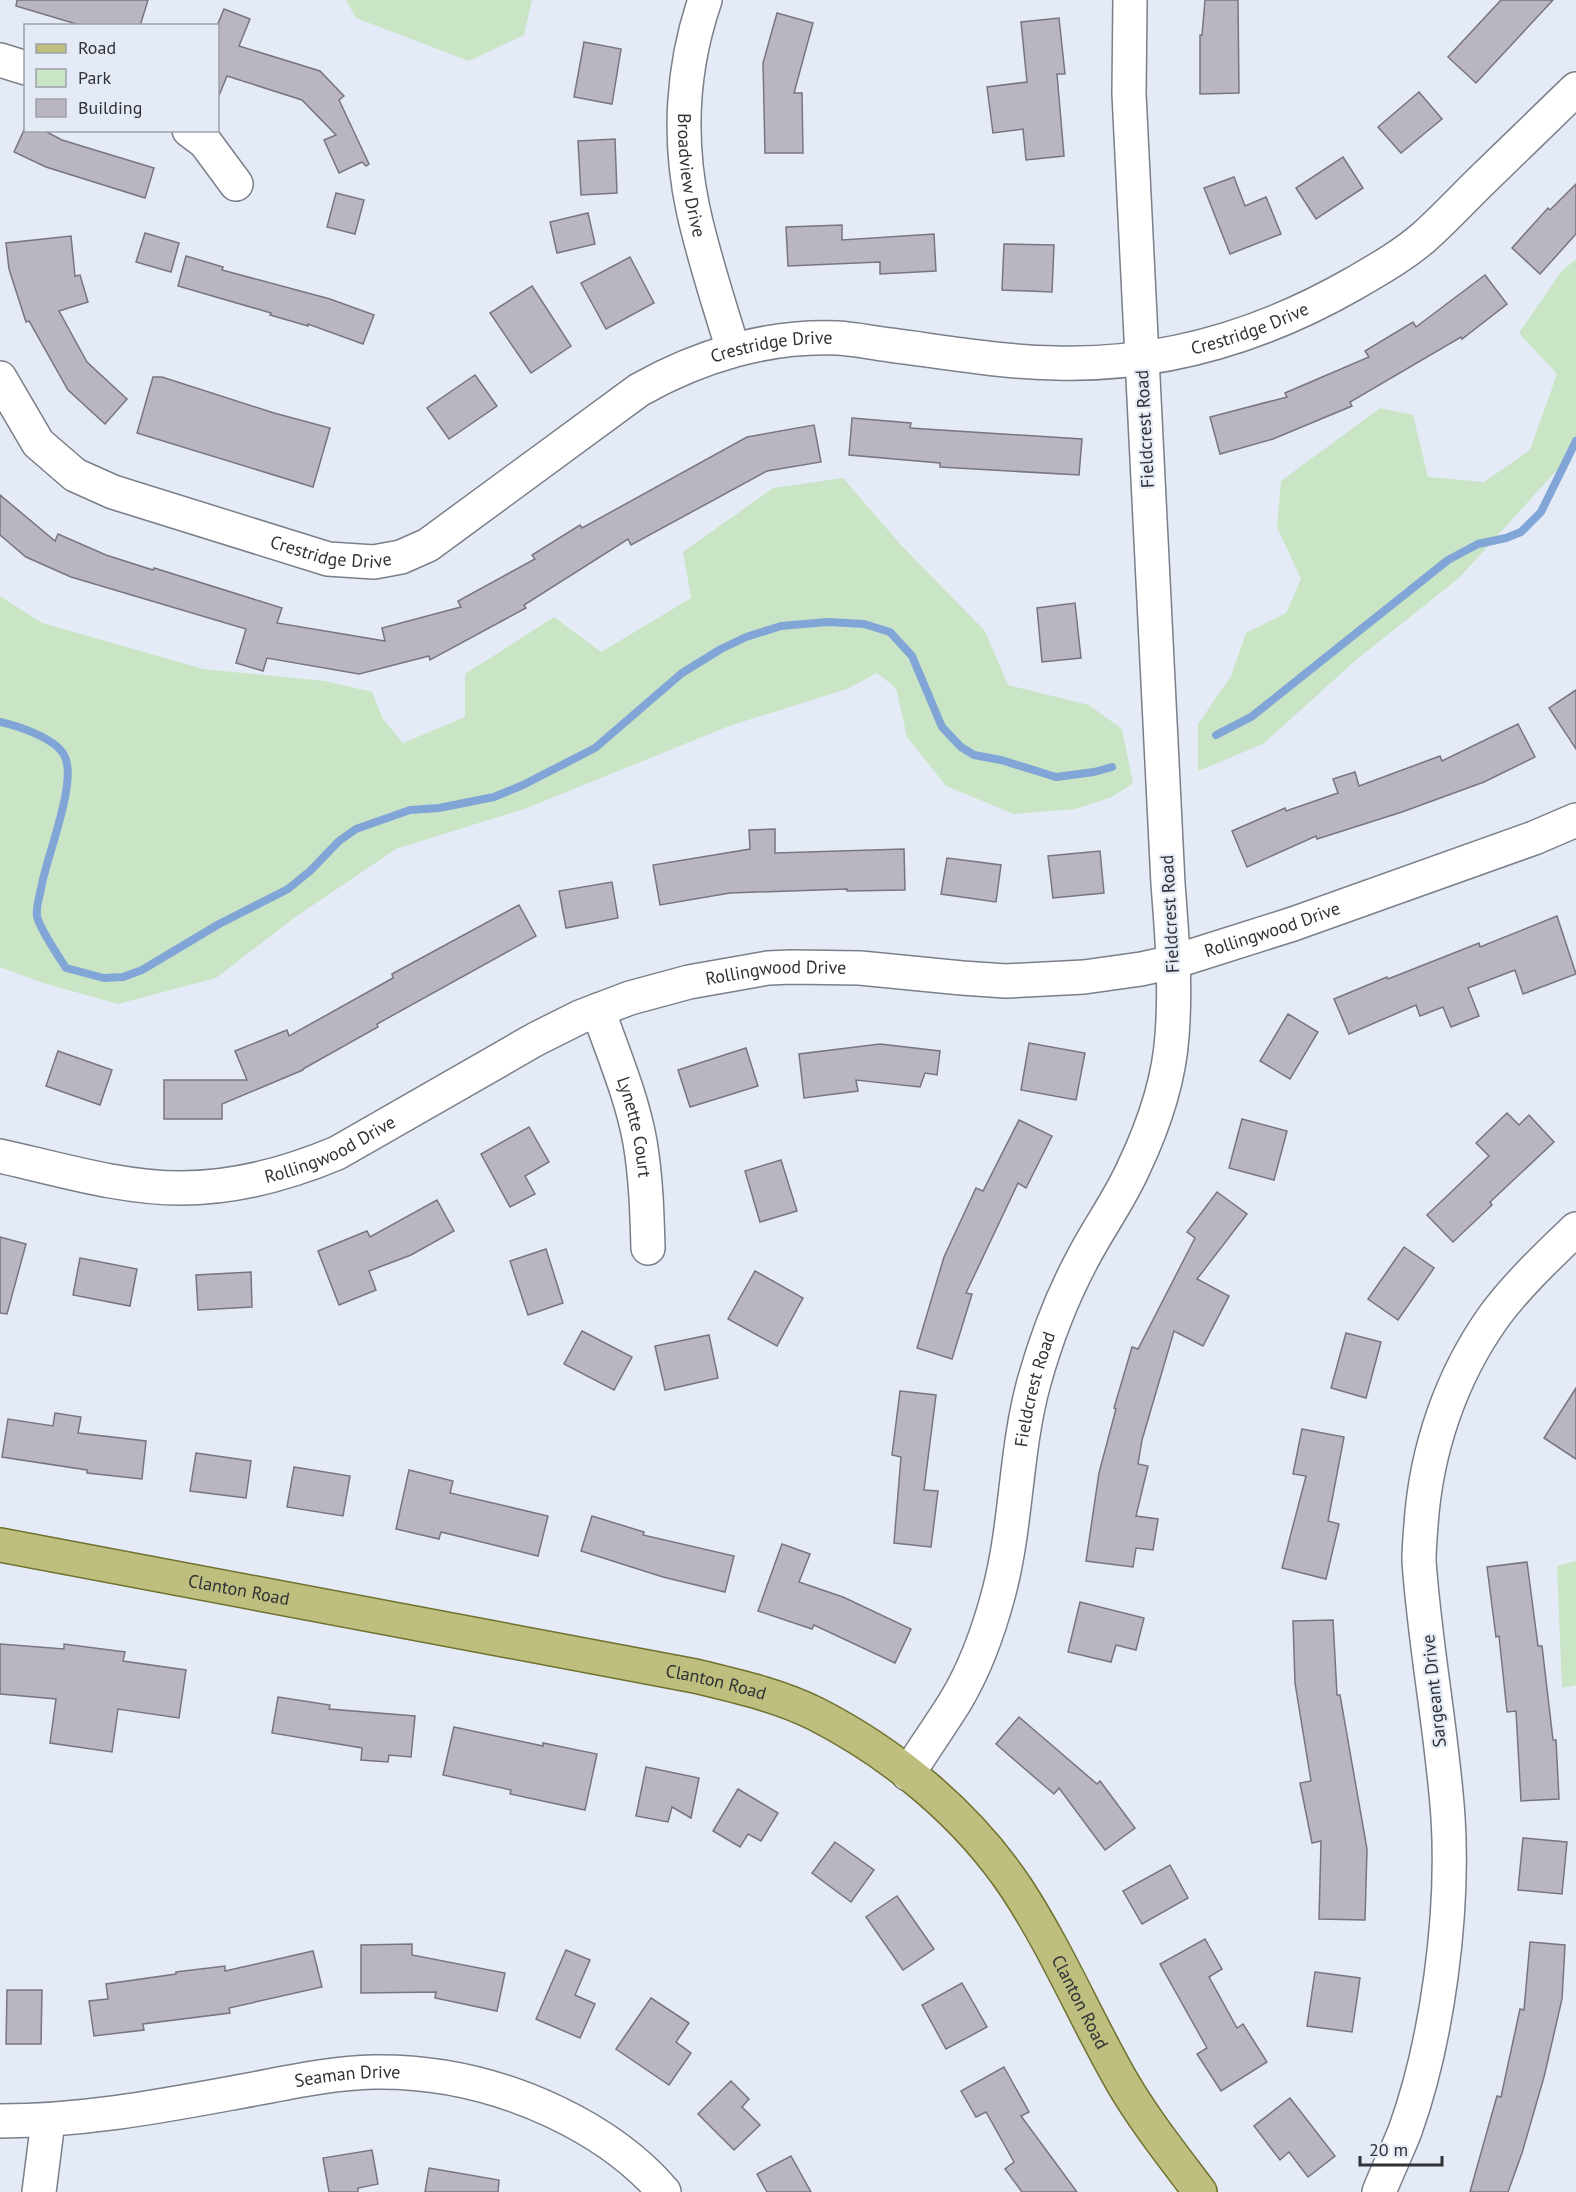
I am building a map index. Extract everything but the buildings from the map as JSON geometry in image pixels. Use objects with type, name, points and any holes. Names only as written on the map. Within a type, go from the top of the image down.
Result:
[{"type":"main road","name":"Clanton Road","points":[[0,1545],[683,1673],[750,1689],[815,1714],[870,1746],[908,1774],[952,1811],[987,1848],[1016,1888],[1053,1947],[1122,2081],[1157,2135],[1200,2192]]},
{"type":"street","name":"Broadview Drive","points":[[705,0],[690,51],[686,77],[684,130],[688,184],[693,211],[733,350]]},
{"type":"street","name":"Fieldcrest Road","points":[[908,1774],[956,1700],[981,1647],[999,1591],[1009,1534],[1019,1450],[1038,1371],[1056,1315],[1083,1257],[1131,1175],[1157,1110],[1172,1036],[1173,962],[1129,94],[1130,0]]},
{"type":"street","points":[[0,60],[24,67]]},
{"type":"street","name":"Crestridge Drive","points":[[0,378],[38,443],[75,475],[113,492],[328,559],[374,562],[402,557],[428,545],[639,390],[662,377],[733,350],[814,338],[840,338],[986,357],[1054,363],[1142,360],[1238,337],[1288,318],[1319,304],[1387,265],[1422,238],[1576,89]]},
{"type":"street","points":[[192,132],[205,142],[236,184]]},
{"type":"street","name":"Rollingwood Drive","points":[[0,1156],[103,1179],[152,1186],[181,1188],[260,1179],[312,1164],[337,1153],[536,1039],[630,998],[689,982],[768,968],[860,968],[962,978],[1045,980],[1141,969],[1173,962],[1293,924],[1534,838],[1576,820]]},
{"type":"street","name":"Lynette Court","points":[[598,1011],[640,1140],[647,1195],[648,1248]]},
{"type":"street","name":"Sargeant Drive","points":[[1379,2192],[1405,2131],[1422,2073],[1438,1991],[1449,1889],[1448,1816],[1419,1559],[1423,1501],[1434,1443],[1453,1390],[1480,1338],[1527,1276],[1576,1229]]},
{"type":"street","name":"Seaman Drive","points":[[0,2121],[48,2121],[116,2114],[316,2078],[374,2072],[432,2075],[477,2083],[521,2096],[572,2120],[596,2134],[638,2166],[664,2192]]},
{"type":"street","points":[[39,2192],[48,2121]]},
{"type":"green space","points":[[346,0],[532,0],[524,35],[469,61],[356,18]]},
{"type":"green space","points":[[1576,259],[1576,449],[1459,578],[1356,660],[1263,744],[1198,771],[1198,724],[1231,676],[1246,633],[1286,613],[1301,579],[1277,527],[1281,481],[1380,408],[1413,415],[1428,477],[1484,482],[1530,450],[1557,374],[1519,333],[1561,272]]},
{"type":"green space","points":[[843,478],[900,544],[985,631],[1008,685],[1089,705],[1122,729],[1133,783],[1112,797],[1075,809],[1014,814],[946,786],[907,737],[896,688],[877,673],[847,689],[729,726],[527,808],[396,849],[294,918],[216,978],[118,1004],[40,982],[0,967],[0,596],[42,623],[203,669],[325,681],[372,692],[383,719],[403,743],[465,717],[465,674],[554,617],[601,652],[691,598],[683,552],[773,488]]},
{"type":"green space","points":[[1576,1561],[1576,1685],[1562,1688],[1557,1566]]},
{"type":"waterway","points":[[1216,735],[1251,717],[1448,560],[1478,544],[1521,532],[1541,512],[1576,441]]},
{"type":"waterway","points":[[0,722],[45,738],[64,755],[67,767],[64,801],[44,876],[37,916],[45,935],[66,968],[104,978],[123,977],[142,970],[219,924],[288,889],[310,871],[339,841],[356,829],[410,810],[439,808],[494,797],[523,785],[595,748],[682,673],[746,637],[781,626],[827,622],[864,624],[890,632],[912,656],[942,727],[961,747],[974,755],[1001,760],[1056,777],[1112,767]]}]
